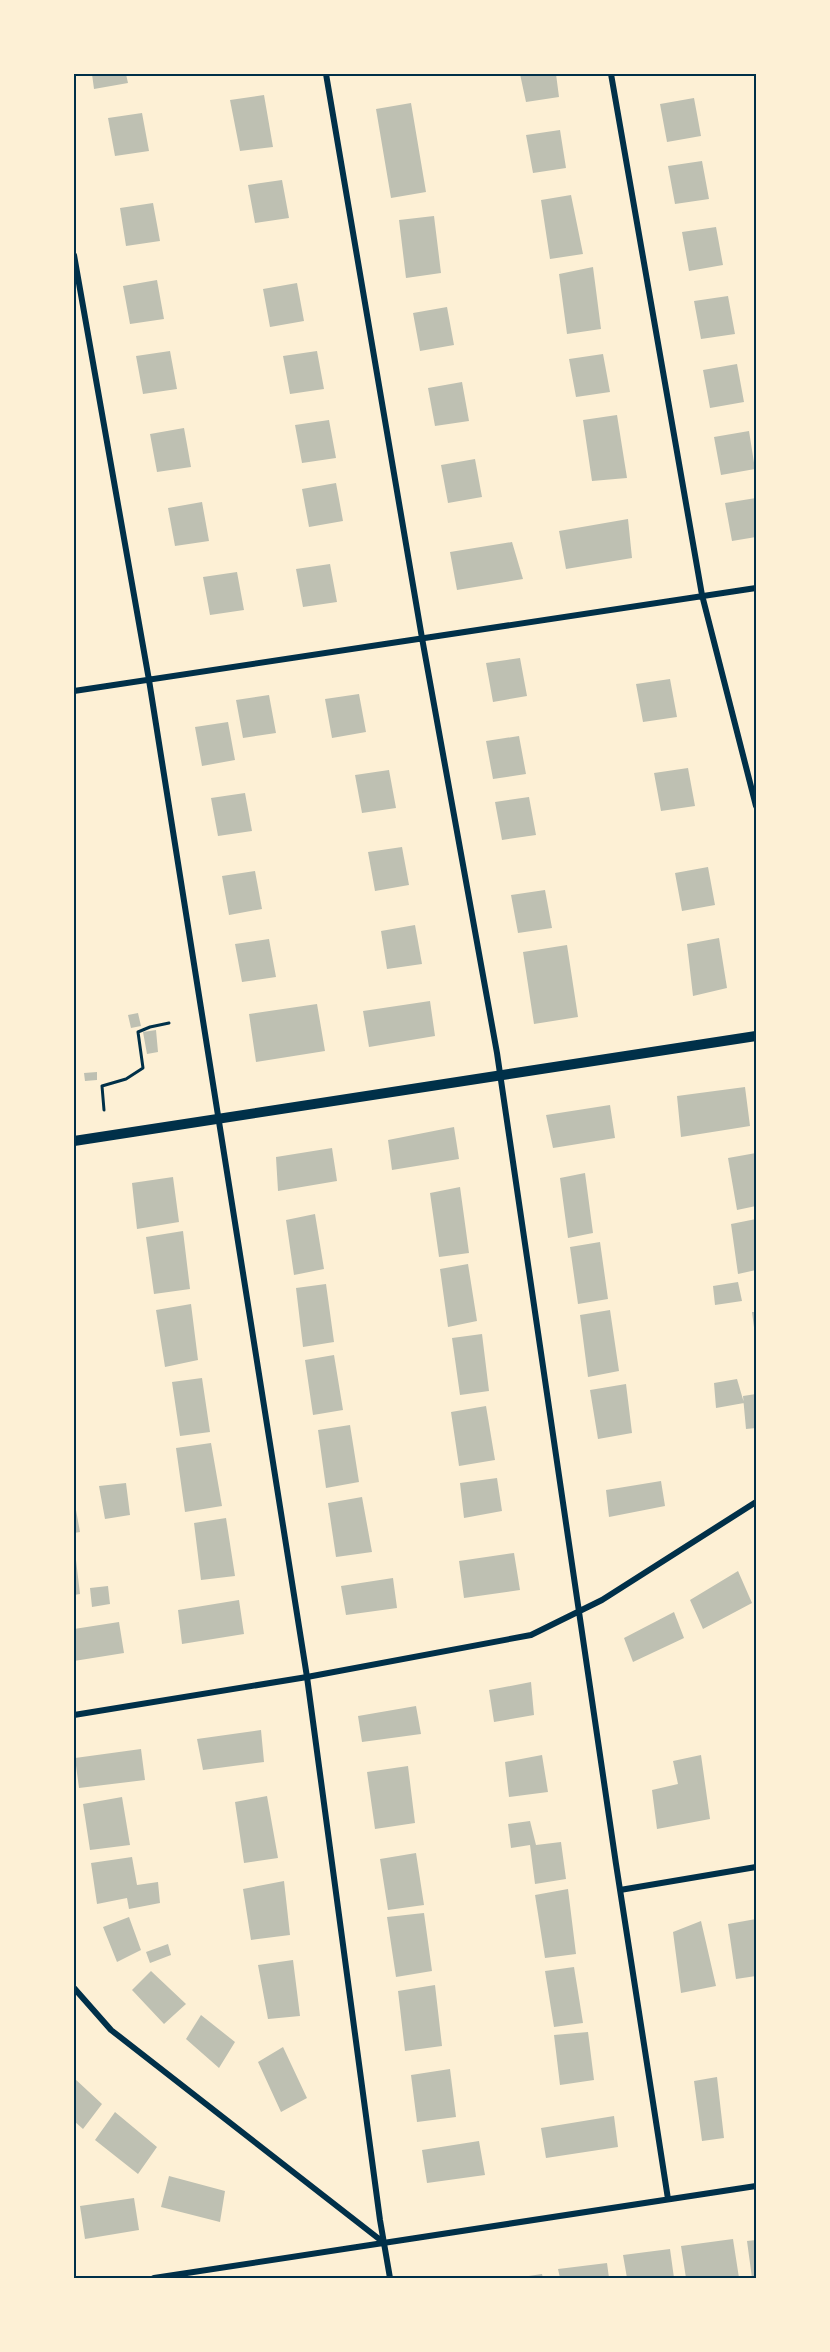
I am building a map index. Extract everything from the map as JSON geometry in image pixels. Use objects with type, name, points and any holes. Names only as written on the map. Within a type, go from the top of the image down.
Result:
[{"type":"street","points":[[326,74],[422,638],[500,1076],[668,2199]]},
{"type":"street","points":[[611,74],[702,595],[756,806]]},
{"type":"street","points":[[74,255],[149,680],[307,1677],[390,2278]]},
{"type":"street","points":[[74,691],[756,588]]},
{"type":"street","points":[[74,1141],[756,1036]]},
{"type":"street","points":[[74,1715],[307,1677],[531,1635],[602,1600],[756,1502]]},
{"type":"street","points":[[620,1890],[756,1867]]},
{"type":"street","points":[[74,1988],[111,2030],[384,2242]]},
{"type":"street","points":[[154,2278],[756,2186]]},
{"type":"path","points":[[104,1110],[102,1086],[126,1079],[143,1068],[138,1032],[169,1023]]},
{"type":"building","points":[[92,74],[126,74],[128,83],[94,89]]},
{"type":"building","points":[[520,74],[556,74],[559,97],[526,102]]},
{"type":"building","points":[[264,95],[273,147],[240,151],[230,100]]},
{"type":"building","points":[[694,98],[701,136],[667,142],[660,104]]},
{"type":"building","points":[[411,103],[426,192],[391,198],[376,109]]},
{"type":"building","points":[[142,113],[149,151],[115,156],[108,118]]},
{"type":"building","points":[[560,130],[566,168],[533,173],[526,135]]},
{"type":"building","points":[[702,161],[709,199],[675,204],[668,166]]},
{"type":"building","points":[[282,180],[289,218],[255,223],[248,185]]},
{"type":"building","points":[[571,195],[583,254],[550,259],[541,200]]},
{"type":"building","points":[[153,203],[160,241],[126,246],[120,208]]},
{"type":"building","points":[[434,216],[441,273],[406,278],[399,220]]},
{"type":"building","points":[[716,227],[723,265],[689,271],[682,232]]},
{"type":"building","points":[[593,267],[601,329],[567,334],[559,274]]},
{"type":"building","points":[[157,280],[164,319],[130,324],[123,286]]},
{"type":"building","points":[[297,283],[304,321],[270,327],[263,289]]},
{"type":"building","points":[[728,296],[735,334],[701,339],[694,301]]},
{"type":"building","points":[[447,307],[454,345],[420,351],[413,313]]},
{"type":"building","points":[[170,351],[177,389],[143,394],[136,356]]},
{"type":"building","points":[[317,351],[324,389],[290,394],[283,356]]},
{"type":"building","points":[[603,354],[610,392],[576,397],[569,359]]},
{"type":"building","points":[[737,364],[744,402],[710,408],[703,370]]},
{"type":"building","points":[[462,382],[469,421],[435,426],[428,388]]},
{"type":"building","points":[[617,415],[627,478],[592,481],[583,420]]},
{"type":"building","points":[[329,420],[336,458],[302,463],[295,425]]},
{"type":"building","points":[[184,428],[191,467],[157,472],[150,434]]},
{"type":"building","points":[[749,431],[755,469],[721,475],[714,437]]},
{"type":"building","points":[[475,459],[482,497],[448,503],[441,465]]},
{"type":"building","points":[[336,483],[343,521],[309,527],[302,489]]},
{"type":"building","points":[[756,498],[756,537],[732,541],[725,503]]},
{"type":"building","points":[[202,502],[209,541],[175,546],[168,508]]},
{"type":"building","points":[[628,519],[632,558],[566,569],[559,531]]},
{"type":"building","points":[[512,542],[523,579],[457,590],[450,552]]},
{"type":"building","points":[[330,564],[337,602],[303,607],[296,569]]},
{"type":"building","points":[[237,572],[244,610],[210,615],[203,577]]},
{"type":"building","points":[[520,658],[527,696],[493,702],[486,663]]},
{"type":"building","points":[[670,679],[677,717],[643,722],[636,684]]},
{"type":"building","points":[[359,694],[366,732],[332,738],[325,699]]},
{"type":"building","points":[[269,695],[276,733],[243,738],[236,700]]},
{"type":"building","points":[[228,722],[235,760],[202,766],[195,727]]},
{"type":"building","points":[[519,736],[526,774],[493,779],[486,741]]},
{"type":"building","points":[[688,768],[695,806],[661,811],[654,773]]},
{"type":"building","points":[[389,770],[396,808],[362,813],[355,775]]},
{"type":"building","points":[[245,793],[252,831],[218,836],[211,798]]},
{"type":"building","points":[[529,797],[536,835],[502,840],[495,802]]},
{"type":"building","points":[[402,847],[409,885],[375,891],[368,852]]},
{"type":"building","points":[[708,867],[715,905],[682,911],[675,873]]},
{"type":"building","points":[[255,871],[262,909],[229,915],[222,876]]},
{"type":"building","points":[[545,890],[552,928],[518,933],[511,895]]},
{"type":"building","points":[[415,925],[422,964],[387,969],[381,931]]},
{"type":"building","points":[[719,938],[727,988],[693,996],[687,944]]},
{"type":"building","points":[[269,939],[276,977],[242,982],[235,944]]},
{"type":"building","points":[[567,945],[578,1017],[534,1024],[523,952]]},
{"type":"building","points":[[430,1001],[435,1036],[369,1047],[363,1011]]},
{"type":"building","points":[[317,1004],[325,1051],[256,1062],[249,1014]]},
{"type":"building","points":[[138,1013],[141,1026],[131,1028],[128,1015]]},
{"type":"building","points":[[156,1030],[158,1052],[147,1054],[143,1032]]},
{"type":"building","points":[[97,1072],[97,1080],[85,1081],[84,1073]]},
{"type":"building","points":[[745,1087],[750,1126],[681,1137],[677,1096]]},
{"type":"building","points":[[610,1105],[615,1138],[553,1148],[546,1115]]},
{"type":"building","points":[[454,1127],[459,1159],[392,1170],[388,1140]]},
{"type":"building","points":[[332,1148],[337,1181],[278,1191],[276,1157]]},
{"type":"building","points":[[756,1153],[756,1206],[737,1210],[728,1158]]},
{"type":"building","points":[[585,1173],[593,1233],[568,1238],[560,1178]]},
{"type":"building","points":[[173,1177],[179,1222],[137,1229],[132,1183]]},
{"type":"building","points":[[460,1187],[469,1253],[439,1257],[430,1193]]},
{"type":"building","points":[[315,1214],[324,1269],[294,1275],[286,1220]]},
{"type":"building","points":[[756,1219],[756,1270],[738,1274],[731,1224]]},
{"type":"building","points":[[183,1231],[190,1289],[154,1294],[146,1237]]},
{"type":"building","points":[[600,1242],[608,1299],[578,1304],[570,1247]]},
{"type":"building","points":[[468,1264],[477,1321],[448,1327],[440,1269]]},
{"type":"building","points":[[738,1282],[742,1301],[715,1305],[713,1286]]},
{"type":"building","points":[[326,1284],[334,1342],[303,1347],[296,1288]]},
{"type":"building","points":[[191,1304],[198,1360],[165,1367],[156,1310]]},
{"type":"building","points":[[610,1310],[619,1371],[588,1377],[580,1315]]},
{"type":"building","points":[[752,1312],[756,1312],[756,1335],[755,1335]]},
{"type":"building","points":[[482,1334],[489,1391],[460,1395],[452,1338]]},
{"type":"building","points":[[334,1355],[343,1410],[313,1415],[305,1360]]},
{"type":"building","points":[[202,1378],[210,1432],[180,1436],[172,1382]]},
{"type":"building","points":[[737,1379],[744,1403],[716,1408],[714,1383]]},
{"type":"building","points":[[626,1384],[632,1433],[598,1439],[590,1390]]},
{"type":"building","points":[[756,1394],[756,1428],[746,1429],[743,1396]]},
{"type":"building","points":[[486,1406],[495,1460],[459,1466],[451,1412]]},
{"type":"building","points":[[350,1425],[359,1482],[326,1488],[318,1430]]},
{"type":"building","points":[[211,1443],[222,1506],[185,1512],[176,1448]]},
{"type":"building","points":[[497,1478],[502,1511],[464,1518],[460,1483]]},
{"type":"building","points":[[661,1481],[665,1506],[609,1517],[606,1490]]},
{"type":"building","points":[[126,1483],[130,1515],[105,1519],[99,1486]]},
{"type":"building","points":[[362,1497],[372,1552],[336,1557],[328,1503]]},
{"type":"building","points":[[74,1499],[80,1532],[74,1533]]},
{"type":"building","points":[[226,1518],[235,1576],[201,1580],[194,1523]]},
{"type":"building","points":[[514,1553],[520,1590],[464,1598],[459,1561]]},
{"type":"building","points":[[74,1560],[76,1560],[80,1594],[74,1595]]},
{"type":"building","points":[[738,1571],[752,1603],[703,1629],[690,1600]]},
{"type":"building","points":[[393,1578],[397,1608],[346,1615],[341,1586]]},
{"type":"building","points":[[108,1586],[110,1604],[92,1607],[90,1588]]},
{"type":"building","points":[[239,1600],[244,1634],[182,1644],[178,1610]]},
{"type":"building","points":[[674,1612],[684,1638],[633,1662],[624,1638]]},
{"type":"building","points":[[119,1622],[124,1653],[74,1661],[74,1629]]},
{"type":"building","points":[[531,1682],[534,1715],[494,1722],[489,1690]]},
{"type":"building","points":[[416,1706],[421,1734],[362,1742],[358,1716]]},
{"type":"building","points":[[261,1730],[264,1762],[203,1770],[197,1739]]},
{"type":"building","points":[[141,1749],[145,1780],[79,1788],[75,1758]]},
{"type":"building","points":[[542,1755],[548,1792],[509,1797],[505,1762]]},
{"type":"building","points":[[701,1755],[710,1819],[657,1829],[652,1790],[678,1784],[673,1761]]},
{"type":"building","points":[[408,1766],[415,1823],[375,1829],[367,1772]]},
{"type":"building","points":[[267,1796],[278,1858],[244,1863],[235,1802]]},
{"type":"building","points":[[122,1797],[130,1845],[90,1850],[83,1804]]},
{"type":"building","points":[[530,1821],[536,1845],[561,1842],[566,1879],[535,1884],[530,1845],[511,1848],[508,1824]]},
{"type":"building","points":[[416,1853],[424,1905],[388,1910],[380,1859]]},
{"type":"building","points":[[132,1857],[137,1885],[158,1882],[160,1903],[129,1909],[127,1898],[97,1904],[91,1863]]},
{"type":"building","points":[[284,1881],[290,1935],[251,1940],[243,1889]]},
{"type":"building","points":[[568,1889],[576,1954],[545,1958],[535,1895]]},
{"type":"building","points":[[424,1913],[432,1971],[396,1977],[387,1917]]},
{"type":"building","points":[[129,1917],[141,1950],[117,1962],[103,1927]]},
{"type":"building","points":[[756,1919],[756,1976],[736,1979],[728,1924]]},
{"type":"building","points":[[701,1921],[716,1986],[681,1993],[673,1932]]},
{"type":"building","points":[[168,1944],[171,1955],[150,1963],[146,1952]]},
{"type":"building","points":[[293,1960],[300,2016],[268,2019],[258,1965]]},
{"type":"building","points":[[574,1967],[583,2023],[554,2027],[545,1971]]},
{"type":"building","points":[[151,1971],[186,2004],[164,2024],[132,1990]]},
{"type":"building","points":[[435,1985],[442,2046],[405,2051],[398,1991]]},
{"type":"building","points":[[201,2015],[235,2042],[219,2068],[186,2039]]},
{"type":"building","points":[[588,2032],[594,2080],[560,2085],[554,2035]]},
{"type":"building","points":[[283,2047],[307,2098],[281,2112],[258,2062]]},
{"type":"building","points":[[450,2069],[456,2117],[417,2122],[411,2075]]},
{"type":"building","points":[[717,2077],[724,2138],[702,2141],[694,2081]]},
{"type":"building","points":[[74,2078],[102,2104],[83,2129],[74,2121]]},
{"type":"building","points":[[115,2112],[157,2147],[138,2174],[95,2140]]},
{"type":"building","points":[[614,2116],[618,2147],[546,2158],[541,2128]]},
{"type":"building","points":[[479,2141],[485,2175],[427,2183],[422,2150]]},
{"type":"building","points":[[169,2176],[225,2191],[220,2222],[161,2207]]},
{"type":"building","points":[[134,2198],[139,2230],[85,2239],[80,2206]]},
{"type":"building","points":[[733,2239],[739,2278],[686,2278],[681,2246]]},
{"type":"building","points":[[756,2240],[756,2278],[752,2278],[747,2241]]},
{"type":"building","points":[[670,2249],[674,2278],[627,2278],[623,2255]]},
{"type":"building","points":[[607,2263],[609,2278],[560,2278],[558,2269]]},
{"type":"building","points":[[542,2274],[543,2278],[522,2278],[522,2277]]}]
